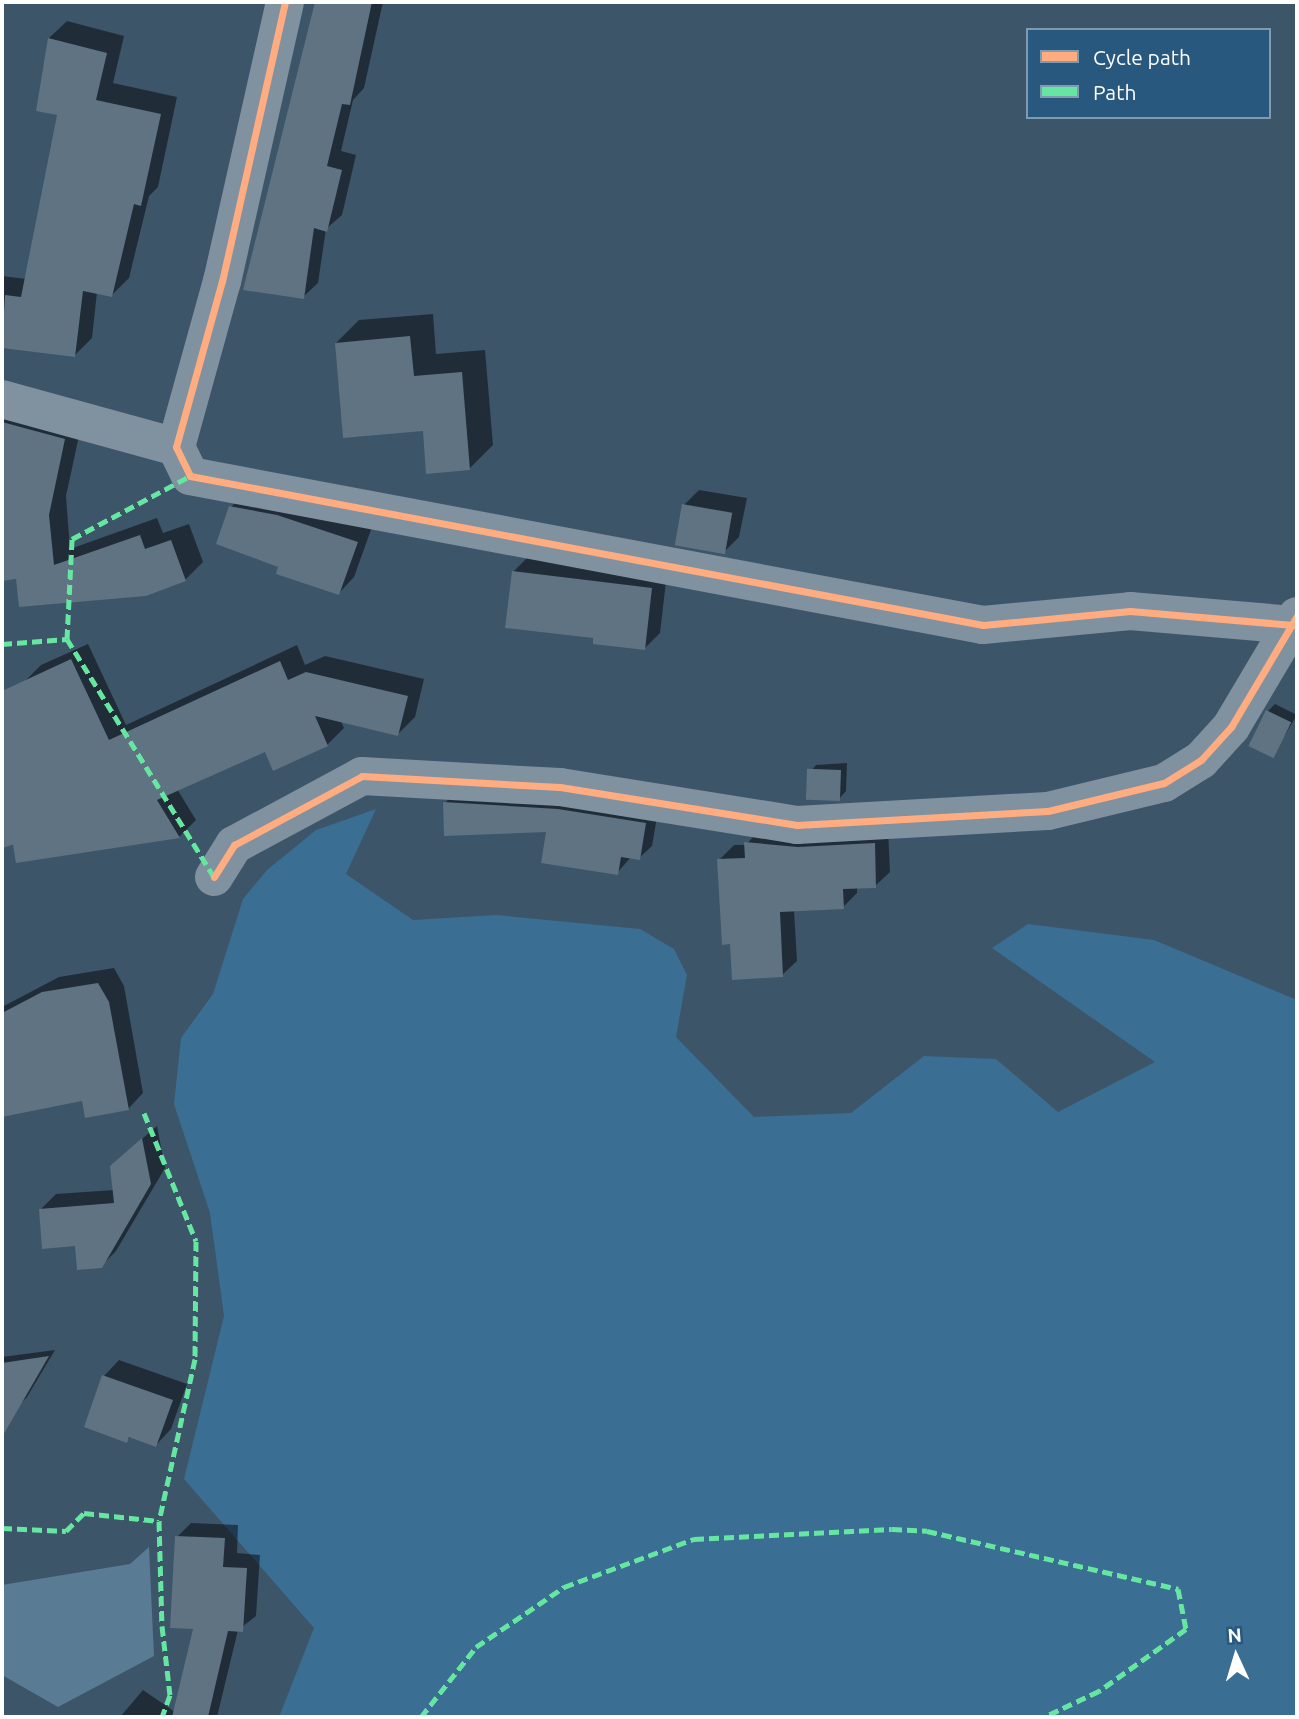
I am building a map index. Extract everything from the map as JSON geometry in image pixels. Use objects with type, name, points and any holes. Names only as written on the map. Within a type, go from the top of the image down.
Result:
[{"type":"street","points":[[214,877],[234,845],[362,776],[560,787],[797,825],[1048,811],[1164,783],[1201,760],[1231,727],[1295,621],[1130,611],[983,625],[190,476],[176,447],[222,281],[285,2]]},
{"type":"street","points":[[2,399],[176,447]]},
{"type":"shaded area","points":[[376,809],[346,874],[413,920],[496,915],[640,929],[674,949],[687,975],[676,1037],[754,1117],[851,1113],[924,1056],[996,1059],[1058,1112],[1155,1062],[992,948],[1028,924],[1154,940],[1297,1000],[1297,1717],[279,1717],[314,1628],[184,1479],[224,1316],[210,1213],[174,1104],[181,1038],[213,994],[243,899],[267,870],[316,830]]},
{"type":"shaded area","points":[[149,1547],[154,1656],[58,1707],[2,1675],[2,1585],[130,1564]]},
{"type":"building","points":[[315,2],[372,2],[350,105],[342,104],[327,166],[342,170],[327,232],[314,228],[304,299],[243,290]]},
{"type":"building","points":[[48,38],[107,53],[96,100],[161,114],[141,206],[134,204],[112,297],[83,291],[75,357],[2,348],[5,295],[21,297],[57,115],[36,111]]},
{"type":"building","points":[[410,336],[414,376],[462,372],[470,470],[426,474],[423,431],[343,438],[335,343]]},
{"type":"building","points":[[2,422],[65,439],[49,515],[54,565],[140,535],[145,549],[171,540],[186,581],[146,596],[19,607],[16,579],[2,581]]},
{"type":"building","points":[[682,504],[732,513],[725,554],[675,545]]},
{"type":"building","points":[[229,506],[277,515],[358,542],[339,595],[276,574],[278,567],[216,544]]},
{"type":"building","points":[[512,571],[652,588],[645,650],[593,644],[593,638],[505,628]]},
{"type":"building","points":[[71,659],[109,740],[280,661],[288,680],[306,672],[408,696],[398,736],[315,716],[328,746],[273,771],[265,752],[157,800],[180,838],[16,863],[13,845],[2,848],[2,691]]},
{"type":"building","points":[[1266,710],[1291,722],[1274,758],[1248,746]]},
{"type":"building","points":[[807,769],[841,770],[840,801],[806,800]]},
{"type":"building","points":[[443,802],[558,809],[646,823],[640,860],[621,857],[618,875],[541,863],[546,832],[444,836]]},
{"type":"building","points":[[744,842],[798,847],[875,843],[876,888],[843,889],[844,909],[780,912],[783,977],[732,980],[730,944],[722,945],[717,859],[745,858]]},
{"type":"building","points":[[98,983],[109,1002],[129,1110],[85,1118],[82,1101],[2,1117],[2,1013],[42,992]]},
{"type":"building","points":[[142,1138],[151,1184],[102,1268],[77,1270],[75,1246],[42,1249],[39,1209],[114,1203],[110,1166]]},
{"type":"building","points":[[49,1356],[2,1437],[2,1363]]},
{"type":"building","points":[[102,1375],[173,1400],[156,1447],[129,1437],[127,1443],[84,1427]]},
{"type":"building","points":[[175,1536],[225,1538],[223,1567],[247,1568],[243,1632],[228,1631],[208,1717],[172,1717],[193,1629],[170,1628]]},
{"type":"marked path","points":[[2,644],[67,639],[72,539],[190,476]]},
{"type":"marked path","points":[[67,639],[214,877]]},
{"type":"marked path","points":[[144,1113],[196,1241],[195,1359],[159,1521],[162,1626],[170,1695],[162,1717]]},
{"type":"marked path","points":[[2,1528],[66,1531],[84,1513],[159,1521]]},
{"type":"marked path","points":[[421,1717],[476,1647],[564,1587],[694,1539],[892,1529],[927,1531],[1178,1589],[1186,1629],[1099,1691],[1044,1717]]},
{"type":"cycle path","points":[[285,2],[222,281],[176,447],[190,476],[983,625],[1130,611],[1293,625]]},
{"type":"cycle path","points":[[214,877],[234,845],[362,776],[560,787],[797,825],[1048,811],[1164,783],[1201,760],[1231,727],[1297,616]]}]
